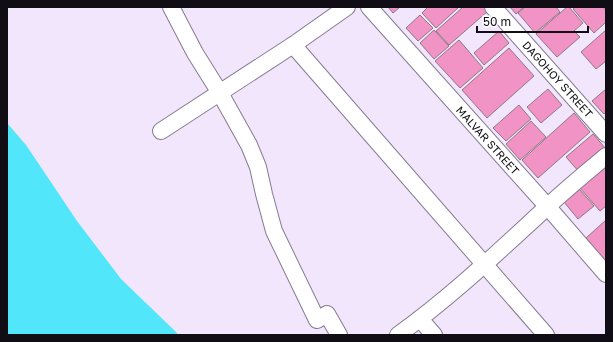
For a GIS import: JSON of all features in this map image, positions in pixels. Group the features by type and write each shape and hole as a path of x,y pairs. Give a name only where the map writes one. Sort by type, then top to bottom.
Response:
{"street":[{"path":"171,7 195,53 250,145 258,167 274,231 317,320 327,314 339,335"},
{"path":"162,131 348,7"},
{"name":"MALVAR STREET","path":"369,7 606,274"},
{"name":"DAGOHOY STREET","path":"493,7 606,134"},
{"path":"293,45 546,335"},
{"path":"398,335 420,319 484,265 547,206 606,156"},
{"path":"420,319 434,335"}],"water":[{"path":"7,123 26,145 77,221 121,279 178,335 7,335"}],"building":[{"path":"388,7 400,7 393,13"},
{"path":"428,7 459,7 436,28 422,13"},
{"path":"463,7 484,7 488,11 449,45 436,31"},
{"path":"510,7 524,7 516,14"},
{"path":"525,7 556,7 560,12 535,33 518,13"},
{"path":"567,7 569,7 583,23 574,31 580,37 557,57 536,34"},
{"path":"575,7 603,7 606,11 606,22 594,33 573,9"},
{"path":"420,15 433,28 418,41 406,28"},
{"path":"434,30 449,46 434,59 420,43"},
{"path":"606,30 606,61 596,69 581,52"},
{"path":"499,31 509,43 484,65 474,53"},
{"path":"459,40 483,68 460,88 435,61"},
{"path":"509,48 534,76 487,118 462,90"},
{"path":"548,89 562,105 541,123 527,107"},
{"path":"606,89 606,112 604,114 592,101"},
{"path":"519,105 531,119 506,141 493,128"},
{"path":"574,113 590,132 538,178 522,160"},
{"path":"531,121 546,137 520,160 506,144"},
{"path":"593,134 606,149 580,173 566,157"},
{"path":"606,167 606,206 600,211 580,188"},
{"path":"579,189 594,206 578,219 564,202"},
{"path":"606,220 606,262 586,238"}]}
